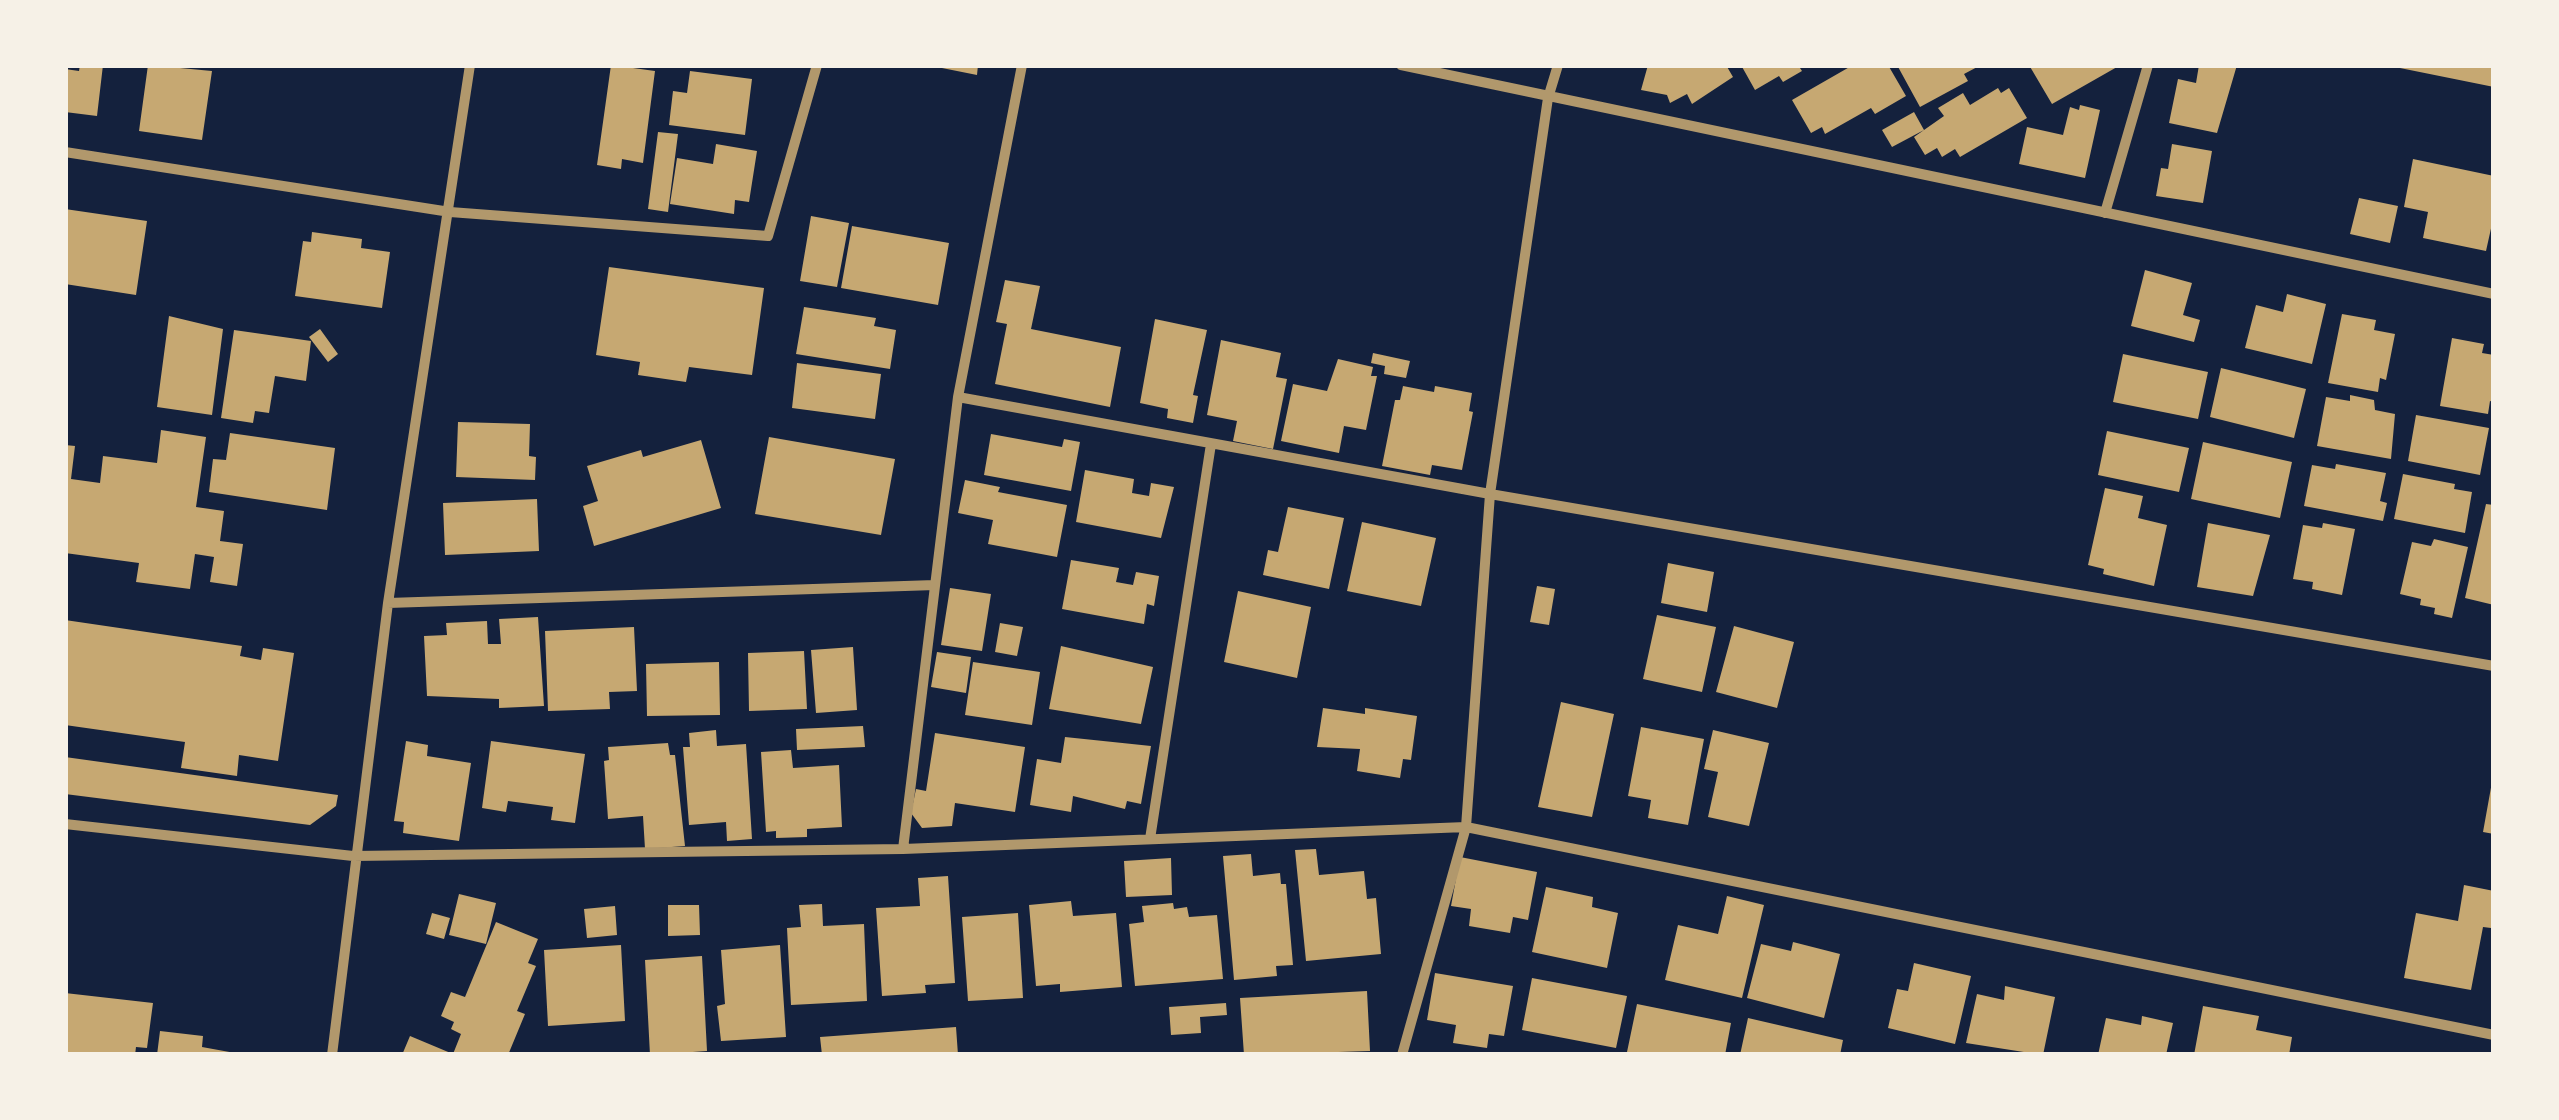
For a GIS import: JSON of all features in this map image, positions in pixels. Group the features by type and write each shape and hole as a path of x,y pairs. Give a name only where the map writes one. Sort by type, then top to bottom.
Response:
{"street":[{"path":"332,1055 388,603 470,65"},
{"path":"65,152 450,212 768,236 817,65"},
{"path":"903,849 958,397 1022,65"},
{"path":"1401,65 2494,294"},
{"path":"1402,1055 1466,828 1490,494 1548,98 1558,65"},
{"path":"2106,213 2148,65"},
{"path":"958,397 1490,494 2494,666"},
{"path":"1150,839 1211,444"},
{"path":"388,603 935,585"},
{"path":"65,824 354,856 903,849 1466,828 2494,1034"}],"building":[{"path":"80,65 103,65 97,116 65,112 65,69 79,71"},
{"path":"148,65 212,71 202,140 139,131"},
{"path":"611,65 655,71 643,163 622,159 621,169 597,165"},
{"path":"927,65 978,65 977,75"},
{"path":"1648,65 1726,65 1733,77 1692,104 1687,94 1670,103 1667,95 1641,90"},
{"path":"1741,65 1798,65 1802,71 1783,82 1779,76 1755,90"},
{"path":"1853,65 1888,65 1906,96 1875,114 1871,108 1825,134 1822,127 1811,133 1792,100"},
{"path":"1897,65 1981,65 1964,74 1968,81 1920,107"},
{"path":"2029,65 2115,65 2117,67 2052,104"},
{"path":"2199,65 2237,65 2217,133 2169,123 2178,79 2196,83"},
{"path":"2494,65 2494,87 2395,67"},
{"path":"690,71 752,79 745,135 669,125 673,91 687,93"},
{"path":"1998,88 2001,93 2009,88 2027,118 1960,157 1955,149 1942,157 1937,148 1925,155 1914,137 1944,116 1938,108 1963,93 1970,105"},
{"path":"2080,105 2100,110 2085,178 2019,164 2027,127 2063,135 2070,107 2079,110"},
{"path":"1914,112 1924,130 1892,147 1882,130"},
{"path":"658,132 678,134 668,212 648,209"},
{"path":"716,144 757,151 749,202 735,200 734,214 670,204 677,158 713,164"},
{"path":"2172,144 2212,151 2203,203 2156,196 2161,168 2168,169"},
{"path":"2413,159 2494,176 2494,215 2486,251 2423,238 2428,212 2404,207"},
{"path":"2359,198 2398,206 2390,243 2350,234"},
{"path":"65,209 147,221 136,295 65,284"},
{"path":"811,216 849,223 837,287 800,281"},
{"path":"852,226 949,243 938,305 841,288"},
{"path":"312,232 362,239 361,248 390,252 382,308 295,296 303,241 311,242"},
{"path":"609,267 764,288 752,375 689,367 686,382 638,375 640,362 596,355"},
{"path":"2145,270 2192,283 2183,315 2200,320 2194,342 2131,326"},
{"path":"1005,280 1040,286 1031,329 1121,347 1110,407 995,384 1007,324 996,322"},
{"path":"2287,294 2326,304 2312,364 2245,348 2256,305 2283,312"},
{"path":"804,307 876,318 874,326 896,330 890,369 796,354"},
{"path":"2342,314 2376,320 2374,330 2395,334 2386,380 2380,378 2378,392 2328,383"},
{"path":"169,316 223,329 212,415 157,407"},
{"path":"1155,319 1207,330 1193,395 1198,396 1193,423 1167,418 1168,409 1140,403"},
{"path":"320,329 338,354 328,362 309,337"},
{"path":"234,330 311,341 306,381 275,376 269,413 255,411 253,423 221,418"},
{"path":"2452,338 2484,344 2482,353 2494,355 2494,402 2490,401 2488,414 2440,406"},
{"path":"1221,340 1281,353 1276,377 1287,379 1273,449 1233,441 1237,421 1207,415"},
{"path":"1373,353 1410,361 1406,378 1384,374 1385,366 1371,363"},
{"path":"2123,354 2208,372 2198,419 2113,402"},
{"path":"1338,359 1373,367 1371,376 1377,376 1366,430 1344,426 1339,453 1281,441 1293,384 1327,391"},
{"path":"797,363 881,374 875,419 792,408"},
{"path":"2221,368 2306,389 2294,438 2210,417"},
{"path":"1403,386 1434,392 1435,386 1472,393 1469,411 1473,412 1462,470 1432,465 1430,475 1382,466 1395,400 1400,400"},
{"path":"2350,395 2374,400 2375,410 2395,414 2391,459 2317,446 2326,397 2350,401"},
{"path":"2416,415 2489,428 2480,475 2408,461"},
{"path":"458,422 530,424 529,456 536,457 535,480 456,477"},
{"path":"161,430 206,437 196,507 224,511 220,541 243,544 237,586 210,582 214,557 195,554 190,589 136,582 139,563 65,553 65,445 75,446 71,479 100,483 103,456 157,463"},
{"path":"2107,431 2189,448 2179,492 2098,475"},
{"path":"230,433 335,448 327,510 209,492 213,459 226,460"},
{"path":"991,434 1062,447 1064,439 1080,442 1071,491 984,475"},
{"path":"769,437 895,459 881,535 755,514"},
{"path":"701,440 721,508 594,546 583,506 598,501 587,466 641,450 643,457"},
{"path":"2203,442 2292,462 2280,518 2191,499"},
{"path":"2336,464 2386,473 2380,501 2387,503 2383,521 2304,506 2312,465 2335,469"},
{"path":"1085,470 1134,479 1132,493 1149,496 1151,483 1174,487 1161,538 1076,522"},
{"path":"2403,474 2455,484 2454,489 2472,492 2465,533 2394,519"},
{"path":"965,480 1000,487 998,492 1067,505 1057,557 988,544 993,520 958,513"},
{"path":"2105,488 2143,496 2138,518 2167,525 2154,586 2103,574 2104,569 2088,565"},
{"path":"537,499 539,551 445,555 443,503"},
{"path":"2486,504 2494,505 2494,605 2465,598"},
{"path":"1288,507 1344,518 1329,589 1263,575 1268,550 1278,552"},
{"path":"1362,522 1436,538 1421,606 1347,591"},
{"path":"2208,523 2270,535 2253,596 2197,587"},
{"path":"2323,523 2355,529 2342,595 2312,589 2313,582 2293,579 2303,525 2322,528"},
{"path":"2434,539 2468,547 2452,618 2434,614 2435,608 2420,605 2421,599 2400,594 2412,542 2431,546"},
{"path":"1071,560 1119,568 1116,582 1133,585 1136,572 1159,576 1154,606 1147,604 1144,624 1062,609"},
{"path":"1668,563 1714,572 1707,612 1661,603"},
{"path":"1537,586 1555,589 1549,625 1530,622"},
{"path":"950,588 991,594 982,651 941,645"},
{"path":"1238,591 1311,607 1297,678 1224,662"},
{"path":"1657,615 1716,627 1702,692 1643,679"},
{"path":"538,617 544,706 499,708 499,699 427,696 424,636 447,635 446,623 487,621 488,644 501,644 499,619"},
{"path":"65,620 242,646 240,656 261,660 263,648 294,653 278,761 239,755 237,776 181,768 185,742 65,725"},
{"path":"1000,623 1023,627 1017,656 995,652"},
{"path":"1734,626 1794,642 1777,708 1716,692"},
{"path":"634,627 637,691 609,692 610,709 548,711 545,631"},
{"path":"1061,646 1153,667 1141,724 1049,709"},
{"path":"853,647 857,710 816,713 811,650"},
{"path":"804,651 807,709 749,711 748,653"},
{"path":"937,652 971,657 966,693 931,687"},
{"path":"719,662 720,715 647,716 646,664"},
{"path":"973,662 1040,672 1032,725 965,715"},
{"path":"1561,702 1614,714 1592,817 1538,807"},
{"path":"1323,708 1365,714 1365,708 1417,716 1411,760 1403,759 1400,778 1357,771 1360,749 1317,747"},
{"path":"863,726 865,747 797,750 796,729"},
{"path":"1641,727 1704,739 1688,825 1648,818 1651,800 1628,796"},
{"path":"716,730 717,746 746,744 752,839 727,841 726,822 689,825 683,747 690,747 689,733"},
{"path":"1713,730 1769,743 1749,826 1708,817 1718,772 1704,769"},
{"path":"935,733 1025,747 1015,812 955,803 952,826 922,828 911,813 916,789 926,791"},
{"path":"1065,737 1151,746 1141,804 1127,801 1125,809 1073,796 1071,812 1030,805 1037,759 1061,763"},
{"path":"406,741 428,745 427,756 471,763 459,841 403,833 404,822 394,821"},
{"path":"491,741 585,754 575,823 551,820 553,807 508,801 506,812 482,808"},
{"path":"668,743 670,755 675,755 685,846 645,849 643,816 608,819 604,761 609,760 608,747"},
{"path":"791,750 793,768 839,765 842,827 807,829 807,837 776,838 776,831 766,832 761,752"},
{"path":"65,757 338,795 336,806 310,825 65,794"},
{"path":"2494,783 2494,834 2483,832"},
{"path":"1316,849 1319,875 1364,871 1367,899 1376,898 1381,954 1306,961 1295,850"},
{"path":"1251,854 1253,876 1280,873 1281,884 1286,884 1293,965 1276,966 1277,976 1234,980 1223,856"},
{"path":"1460,857 1537,872 1528,920 1513,917 1510,933 1469,926 1471,909 1451,906"},
{"path":"1171,858 1172,895 1126,897 1124,861"},
{"path":"948,876 955,983 925,985 926,993 882,996 876,908 920,906 918,878"},
{"path":"2464,885 2494,891 2491,928 2483,927 2471,990 2404,978 2416,913 2458,921"},
{"path":"1546,887 1593,897 1592,907 1618,913 1607,968 1532,952"},
{"path":"459,894 496,903 486,944 449,935"},
{"path":"1727,896 1764,905 1742,998 1665,980 1678,925 1718,934"},
{"path":"1071,901 1073,916 1116,913 1122,987 1060,992 1060,984 1036,986 1029,905"},
{"path":"1173,903 1174,909 1187,907 1189,917 1217,915 1223,979 1135,986 1129,924 1144,922 1142,906"},
{"path":"822,904 823,926 864,924 867,1001 791,1005 787,928 801,927 799,905"},
{"path":"668,905 699,905 700,935 668,936"},
{"path":"615,906 617,935 587,938 584,909"},
{"path":"432,913 450,918 444,939 426,934"},
{"path":"1018,913 1023,998 968,1001 962,917"},
{"path":"496,922 538,939 528,963 536,966 517,1011 525,1014 508,1055 402,1055 410,1036 453,1054 461,1034 451,1029 454,1022 441,1016 451,992 465,997"},
{"path":"1793,942 1840,954 1824,1018 1747,998 1761,944 1791,951"},
{"path":"621,945 625,1021 548,1026 544,950"},
{"path":"780,945 786,1037 721,1041 717,1006 725,1004 721,950"},
{"path":"702,956 707,1051 650,1055 645,960"},
{"path":"1914,963 1971,976 1955,1044 1888,1028 1897,989 1908,991"},
{"path":"1435,973 1513,986 1504,1036 1489,1034 1487,1048 1453,1043 1456,1025 1427,1020"},
{"path":"1532,978 1627,996 1616,1048 1522,1030"},
{"path":"2005,986 2055,997 2043,1055 1966,1043 1977,994 2004,1000"},
{"path":"1367,991 1370,1051 1244,1055 1240,998"},
{"path":"65,993 153,1003 147,1048 136,1047 135,1055 65,1055"},
{"path":"1226,1003 1227,1015 1200,1017 1201,1033 1171,1035 1169,1007"},
{"path":"1637,1004 1731,1023 1725,1055 1627,1052"},
{"path":"2203,1006 2259,1016 2256,1030 2292,1037 2289,1055 2194,1055"},
{"path":"2142,1016 2173,1023 2166,1055 2098,1055 2106,1018 2141,1025"},
{"path":"1748,1018 1843,1040 1840,1055 1740,1055"},
{"path":"956,1027 958,1055 822,1055 820,1037"},
{"path":"160,1031 203,1036 202,1047 246,1055 157,1055"}]}
